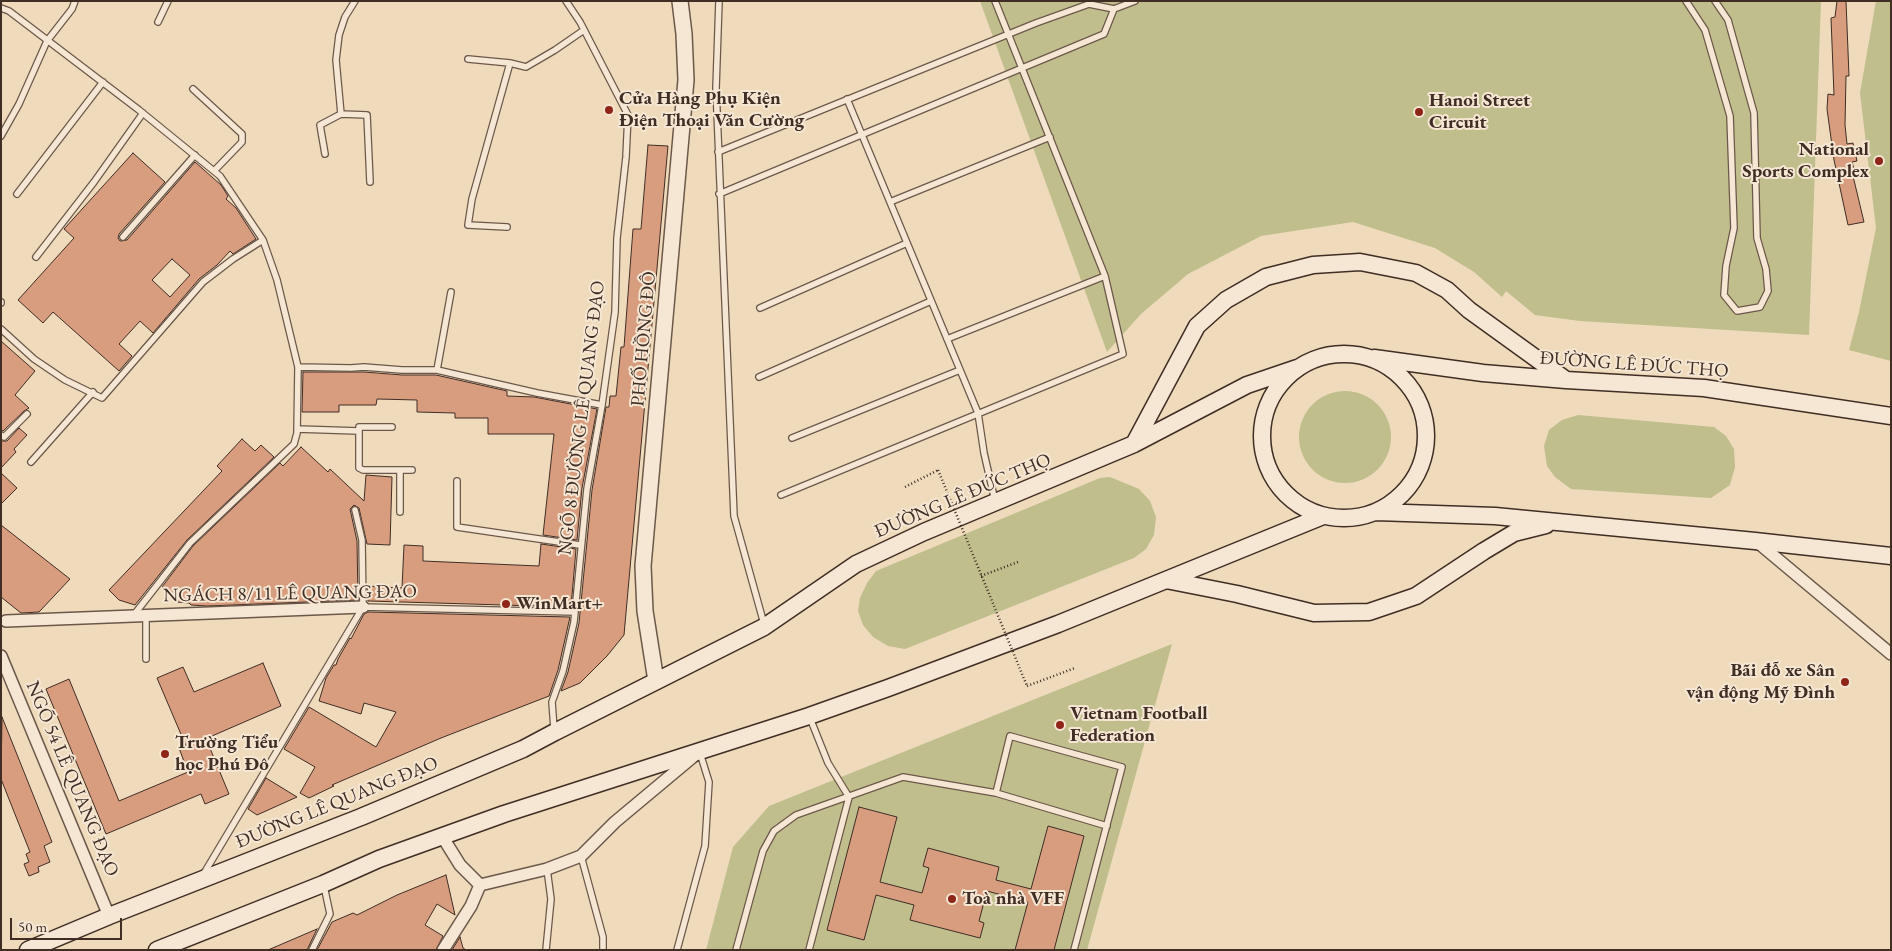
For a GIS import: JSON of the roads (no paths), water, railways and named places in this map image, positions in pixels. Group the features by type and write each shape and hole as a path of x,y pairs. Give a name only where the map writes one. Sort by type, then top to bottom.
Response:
{"main road":[{"path":"1134,444 1197,326 1226,300 1266,277 1313,265 1360,262 1416,273 1447,290 1469,310 1566,380"},
{"path":"1376,512 1400,497 1417,475 1426,448 1426,420 1416,394 1398,372 1374,358 1348,352 1321,356 1297,368 1278,386 1266,410 1262,437 1266,464 1279,487 1299,505 1323,516 1350,518 1376,512 1494,516 1891,556"},
{"name":"ĐƯỜNG LÊ ĐỨC THỌ","path":"1374,358 1484,373 1704,388 1891,416"},
{"name":"ĐƯỜNG LÊ ĐỨC THỌ","path":"656,680 764,626 856,564 924,532 1134,444 1247,385 1297,368"},
{"path":"157,950 323,884 379,859 442,836 543,800 809,716 1058,624 1323,516"},
{"path":"1166,580 1237,594 1314,613 1369,612 1416,596 1514,533 1557,522"},
{"name":"ĐƯỜNG LÊ QUANG ĐẠO","path":"28,950 523,749 656,680"}],"street":[{"name":"PHỐ HỒNG ĐÔ","path":"656,680 645,611 643,566 686,80 680,1"},
{"path":"1755,541 1891,654"},
{"name":"NGÁCH 8/11 LÊ QUANG ĐẠO","path":"3,624 146,615 363,607"},
{"name":"NGÕ 54 LÊ QUANG ĐẠO","path":"1,656 109,916"},
{"path":"480,885 547,869 581,856 615,822 700,751"},
{"path":"442,836 460,865 480,885"},
{"path":"444,950 471,906 480,885"}],"lane":[{"path":"1,136 19,104 48,41 72,9 74,1"},
{"path":"158,22 168,1"},
{"path":"341,114 336,60 339,35 345,17 355,1"},
{"name":"NGÕ 8 ĐƯỜNG LÊ QUANG ĐẠO","path":"555,732 552,702 563,671 575,612 580,545 587,489 602,405 615,312 617,238 626,157 628,115 584,30 566,1"},
{"path":"719,1 716,88 719,194 734,516 764,626"},
{"path":"782,494 1123,354 1105,276 995,1"},
{"path":"718,152 1008,34 1089,4 1114,9 1135,1"},
{"path":"1686,1 1705,30 1730,116 1734,228 1726,266 1724,296 1737,311 1760,307 1768,291 1766,269 1758,238 1754,113 1728,20 1715,1"},
{"path":"1,8 8,11 103,82 220,176 262,240 277,280 298,367 297,429 295,443 292,448 190,544 134,616"},
{"path":"719,194 1104,34 1114,9"},
{"path":"468,59 526,66 555,50 584,30"},
{"path":"508,227 468,226 472,199 510,63"},
{"path":"16,194 103,82"},
{"path":"193,89 242,134 242,142 214,171"},
{"path":"847,99 978,413 984,453 995,503"},
{"path":"36,258 143,114"},
{"path":"325,154 320,125 341,114 367,115 370,182"},
{"path":"890,202 1050,137"},
{"path":"123,237 195,155"},
{"path":"1,329 34,359 65,380 102,398 203,282 262,240"},
{"path":"760,308 907,243"},
{"path":"947,339 1105,276"},
{"path":"437,370 452,292"},
{"path":"759,378 931,301"},
{"path":"298,367 437,370 537,393 602,405"},
{"path":"792,438 960,370"},
{"path":"30,462 93,392"},
{"path":"1,435 4,436 27,414"},
{"path":"392,427 359,427 359,468 363,470 412,470"},
{"path":"297,429 359,431"},
{"path":"400,470 400,512"},
{"path":"457,481 457,527 580,545"},
{"path":"200,880 363,607 362,540 355,510"},
{"name":"NGÁCH 8/11 LÊ QUANG ĐẠO","path":"363,607 575,612"},
{"path":"146,615 146,659"},
{"path":"808,950 848,797 828,763 809,716"},
{"path":"996,793 1010,736 1122,767 1074,950"},
{"path":"677,950 705,846 709,782 700,751"},
{"path":"736,950 762,851 774,831 796,815 903,777 996,793 1107,826"},
{"path":"581,856 603,937 603,950"},
{"path":"546,950 550,899 547,869"},
{"path":"312,950 330,914 323,884"}],"place":[{"name":"Cửa Hàng Phụ Kiện Điện Thoại Văn Cường","path":"609,110"},
{"name":"Hanoi Street Circuit","path":"1419,112"},
{"name":"National Sports Complex","path":"1879,161"},
{"name":"WinMart+","path":"506,604"},
{"name":"Bãi đỗ xe Sân vận động Mỹ Đình","path":"1845,682"},
{"name":"Vietnam Football Federation","path":"1060,725"},
{"name":"Trường Tiểu học Phú Đô","path":"165,754"},
{"name":"Toà nhà VFF","path":"952,899"}]}
